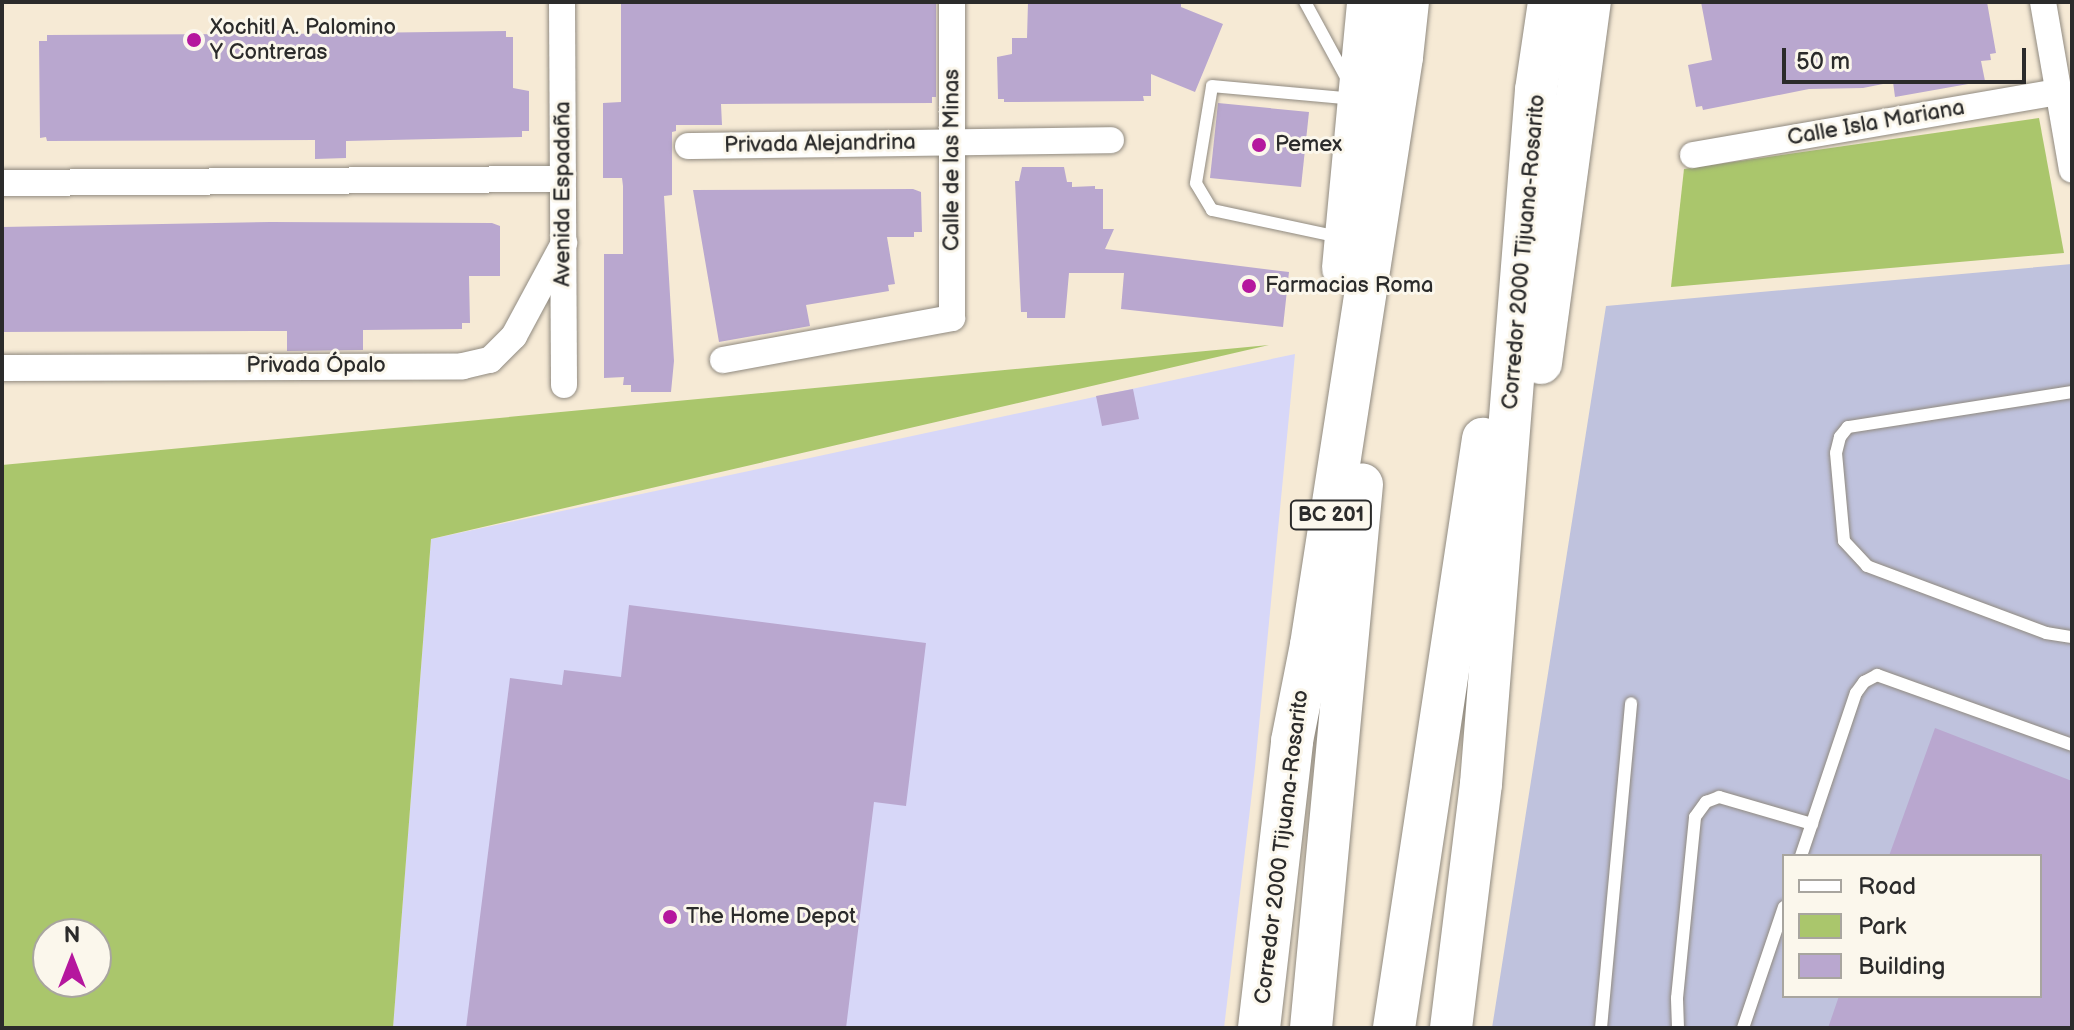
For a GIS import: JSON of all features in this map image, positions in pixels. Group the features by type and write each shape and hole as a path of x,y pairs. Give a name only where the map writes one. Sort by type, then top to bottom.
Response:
{"highway":[{"path":"1292,741 1368,2"},
{"name":"Corredor 2000 Tijuana-Rosarito","path":"1259,1028 1292,741 1311,645 1408,2"},
{"name":"Corredor 2000 Tijuana-Rosarito","path":"1451,1028 1481,784 1536,90 1549,2"},
{"path":"1481,784 1590,2"},
{"path":"1311,1028 1402,57"},
{"path":"1394,1028 1536,90"}],"street":[{"name":"Avenida Espadaña","path":"562,2 564,385"},
{"name":"Calle de las Minas","path":"723,360 952,318 952,2"},
{"path":"2043,2 2070,142 2072,170"},
{"name":"Calle Isla Mariana","path":"1693,155 2059,92"},
{"name":"Privada Alejandrina","path":"688,146 1111,140"},
{"path":"2,183 563,179"},
{"name":"Privada Ópalo","path":"2,368 463,366 490,360 514,336 564,243"}],"lane":[{"path":"1305,2 1358,99"},
{"path":"1346,238 1212,210 1196,183 1212,86 1358,99"},
{"path":"2072,392 1848,427 1840,437 1836,453 1844,541 1867,566 2046,633 2072,637"},
{"path":"1802,854 1856,693 1864,682 1877,675 2072,745"},
{"path":"1601,1028 1631,703"},
{"path":"1678,1028 1677,998 1695,817 1706,802 1719,797 1812,824"},
{"path":"1743,1028 1782,913"}],"shaded area":[{"path":"2072,264 2072,1028 1492,1028 1606,306"},
{"path":"1295,354 1255,767 1224,1028 393,1028 431,539"}],"green space":[{"path":"2039,118 2064,253 1671,287 1684,169"},
{"path":"1269,345 431,539 393,1028 2,1028 2,465"}],"building":[{"path":"621,2 936,2 936,97 932,97 932,103 721,104 722,125 676,125 676,131 672,132 672,195 664,196 674,361 671,392 631,392 631,385 623,385 624,377 604,378 604,254 623,254 623,186 622,178 603,178 603,103 621,102"},
{"path":"1028,2 1181,2 1181,7 1223,24 1195,92 1151,74 1151,96 1143,96 1144,101 1004,102 1004,99 998,99 997,57 1012,54 1012,38 1027,38"},
{"path":"1701,2 1987,2 1996,53 1990,54 1991,60 1981,61 1985,81 1895,97 1893,82 1863,88 1809,89 1703,110 1702,106 1696,107 1688,65 1712,60"},
{"path":"284,30 284,34 506,31 506,37 513,37 513,88 529,91 529,131 522,131 522,137 346,141 346,158 315,159 315,140 47,141 46,137 40,138 39,41 47,41 47,35 238,34"},
{"name":"Pemex","path":"1218,103 1309,112 1301,187 1210,178"},
{"path":"1022,167 1064,167 1067,182 1072,182 1072,187 1095,186 1095,189 1103,189 1103,229 1114,229 1105,249 1289,272 1283,327 1121,309 1124,273 1069,273 1065,318 1027,318 1027,312 1021,312 1015,181 1019,181"},
{"path":"913,189 921,192 922,232 914,232 914,237 887,237 895,284 888,285 889,291 806,305 810,326 719,342 693,190"},
{"path":"270,222 492,223 500,226 500,276 469,276 470,323 462,323 462,329 363,330 363,350 287,351 287,331 2,332 2,227"},
{"path":"1133,389 1139,419 1102,426 1096,396"},
{"name":"The Home Depot","path":"629,605 926,643 906,806 874,802 846,1028 466,1028 510,678 562,685 564,670 621,677"},
{"path":"1935,728 2072,781 2072,1028 1828,1028 1838,998 2042,998 2042,854 1890,854"}],"place":[{"name":"Xochitl A. Palomino Y Contreras","path":"194,40"},
{"name":"Pemex","path":"1259,145"},
{"name":"Farmacias Roma","path":"1249,286"},
{"name":"The Home Depot","path":"670,917"}]}
